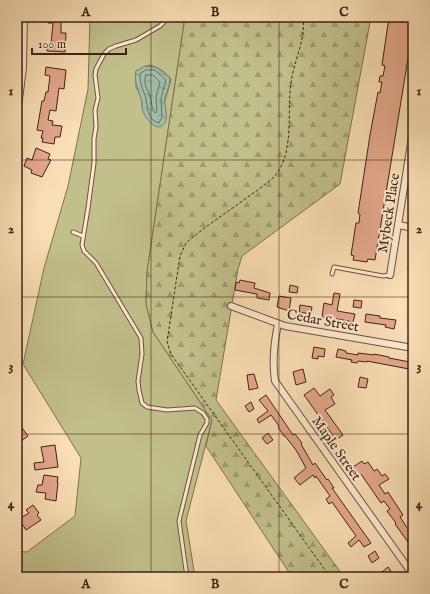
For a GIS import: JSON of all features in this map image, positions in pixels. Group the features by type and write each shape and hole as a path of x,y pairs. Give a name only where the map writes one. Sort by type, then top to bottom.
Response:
{"street":[{"path":"17,115 23,68 24,17"},
{"name":"Mybeck Place","path":"390,274 399,226 413,132"},
{"path":"399,226 413,228"},
{"name":"Cedar Street","path":"231,306 278,324 413,348"},
{"name":"Maple Street","path":"278,324 273,353 275,381 413,575"}],"lane":[{"path":"169,17 160,26 136,40 109,49 104,54 96,69 95,78 98,94 95,110 96,127 94,139 94,163 82,248 96,263 115,297 141,338 142,354 138,381 142,403 147,407 167,410 195,408 203,413 207,419 207,423 200,435 179,521 187,577"},
{"path":"73,232 83,236"},
{"path":"332,274 334,267 383,276 390,274"}],"path":[{"path":"303,17 304,29 292,72 287,147 284,160 277,172 268,182 186,243 180,256 167,342 171,354 330,577"}],"green space":[{"path":"90,17 185,17 147,272 146,304 153,332 212,420 186,521 195,577 17,577 17,551 27,552 75,516 81,458 23,364 44,268 68,186 88,89","holes":["149,65 165,72 171,80 165,101 145,115 142,107 142,99 136,87 136,71"]},
{"path":"185,17 371,17 340,184 242,256 238,269 216,400 344,577 292,577 206,446 212,420 153,332 146,304 147,272"}],"water":[{"path":"145,66 156,67 170,78 165,97 166,121 160,127 157,127 148,120 142,108 142,101 136,79 136,71"}],"building":[{"path":"48,17 65,17 65,22 61,22 61,33 66,33 65,52 47,51 47,44 51,44 53,23 48,23"},
{"path":"389,17 413,17 413,28 375,260 368,259 367,262 353,260 354,256 351,255 356,223 359,223 360,214 358,213 370,135 378,92 380,93 382,82 379,82 380,76 383,76 385,66 382,65"},
{"path":"46,67 66,70 64,89 59,88 56,111 50,110 48,120 53,121 52,125 62,126 60,137 55,137 54,144 42,142 43,138 41,138 43,131 37,130 42,101 44,101 46,92 48,92 50,76 45,75"},
{"path":"36,148 50,154 48,159 51,160 42,177 31,173 32,170 24,166 27,158 32,160"},
{"path":"410,254 413,254 413,269 408,268"},
{"path":"240,280 255,283 254,288 270,293 269,300 257,298 257,294 235,290 236,282 239,283"},
{"path":"290,285 298,287 297,293 289,292"},
{"path":"334,293 340,294 337,311 355,314 353,322 332,318 331,321 325,320 326,318 322,317 324,303 332,305"},
{"path":"279,296 291,298 289,311 277,307"},
{"path":"354,300 362,301 361,308 353,307"},
{"path":"300,305 312,307 311,314 299,312"},
{"path":"366,314 396,320 394,329 385,327 386,325 365,322"},
{"path":"314,347 325,349 324,357 318,356 318,359 312,358"},
{"path":"338,349 346,351 346,353 358,355 358,353 374,354 410,362 409,369 367,361 358,361 357,363 351,362 352,360 336,357"},
{"path":"303,369 306,382 296,385 293,372"},
{"path":"254,374 258,388 249,390 247,375"},
{"path":"360,377 368,379 366,388 358,387"},
{"path":"314,388 320,396 330,389 334,395 331,397 335,404 325,410 343,435 336,440 304,395"},
{"path":"266,395 293,435 295,434 302,443 301,444 313,465 315,463 327,480 328,479 334,488 332,488 371,543 364,547 359,540 351,547 348,543 356,536 332,502 329,504 326,499 330,496 316,476 315,478 313,475 300,485 294,478 306,468 296,450 284,436 271,415 259,423 257,419 268,411 259,400"},
{"path":"251,402 254,409 249,412 245,406"},
{"path":"17,421 28,436 17,444"},
{"path":"268,433 273,440 267,444 262,438"},
{"path":"55,445 58,467 35,470 34,463 44,462 41,447"},
{"path":"362,461 364,464 368,462 374,471 377,469 382,476 385,474 389,479 379,485 385,494 388,492 403,515 400,517 408,529 413,525 413,549 387,511 390,509 384,501 381,503 361,474 358,475 353,467"},
{"path":"44,475 58,477 56,501 45,499 46,493 36,492 38,485 42,485"},
{"path":"33,505 39,513 37,515 41,520 26,530 19,519 29,513 26,510"},
{"path":"375,551 379,558 372,563 368,556"},
{"path":"388,567 395,577 386,577 382,572"}]}
